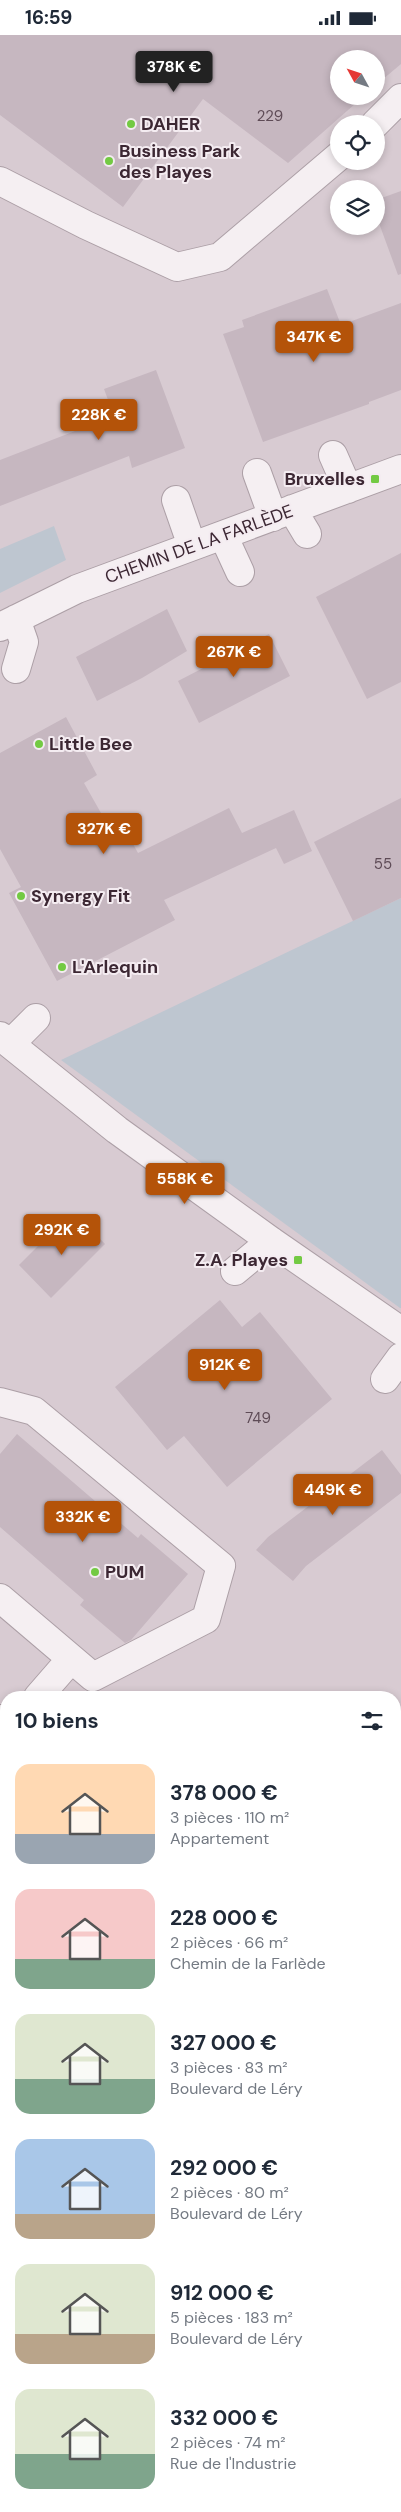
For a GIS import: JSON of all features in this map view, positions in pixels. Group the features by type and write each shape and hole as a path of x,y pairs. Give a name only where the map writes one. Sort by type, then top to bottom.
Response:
{"street":[{"path":"384,115 401,98"},
{"path":"0,181 86,225 177,267 220,257 330,164"},
{"path":"333,455 348,489"},
{"name":"CHEMIN DE LA FARLÈDE","path":"8,623 77,589 401,469"},
{"path":"257,473 282,513 307,534"},
{"path":"176,500 192,546"},
{"path":"223,535 240,572"},
{"path":"8,623 24,642 12,664"},
{"path":"36,1018 5,1040 117,1130 271,1241 401,1331"},
{"path":"235,1271 271,1241"},
{"path":"385,1379 401,1357"},
{"path":"0,1402 34,1411 221,1566 206,1619 93,1677 0,1598"},
{"path":"43,1691 71,1659"}],"shaded area":[{"path":"0,35 401,35 401,1691 0,1691"},
{"path":"54,526 66,560 0,593 0,549"},
{"path":"401,898 401,1308 400,1308 61,1060"}],"building":[{"name":"Business Park des Playes","path":"0,35 401,35 401,64 385,77 385,50 330,50 330,105 354,105 342,115 330,115 330,126 288,163 203,99 123,207 0,115"},
{"path":"401,191 401,274 398,275 383,235 385,235 385,197"},
{"path":"327,289 341,325 401,303 401,390 369,402 369,404 263,442 223,334 244,327 242,320"},
{"path":"156,370 185,448 132,468 129,456 0,506 0,460 114,416 104,389"},
{"path":"401,553 401,682 367,699 316,597"},
{"path":"167,609 187,651 142,678 97,701 76,657"},
{"path":"269,634 290,676 199,723 178,681"},
{"path":"66,717 97,775 84,783 114,836 125,829 138,853 229,808 242,833 294,810 312,851 284,864 276,848 164,900 175,920 57,981 9,893 21,887 0,849 0,753"},
{"path":"401,798 401,898 353,921 314,842"},
{"path":"78,1216 105,1244 51,1298 19,1265 59,1225 64,1230"},
{"path":"220,1300 242,1327 260,1312 332,1399 227,1487 184,1436 167,1450 115,1387"},
{"path":"17,1434 138,1538 141,1534 188,1574 131,1640 125,1643 80,1605 84,1600 0,1527 0,1454"},
{"path":"382,1450 401,1475 401,1493 306,1566 293,1581 256,1550 268,1537"}],"place":[{"name":"DAHER","path":"131,124"},
{"name":"Business Park des Playes","path":"109,161"},
{"name":"Bruxelles","path":"375,479"},
{"name":"Little Bee","path":"39,744"},
{"name":"Synergy Fit","path":"21,896"},
{"name":"L'Arlequin","path":"62,967"},
{"name":"Z.A. Playes","path":"298,1260"},
{"name":"PUM","path":"95,1572"}]}
